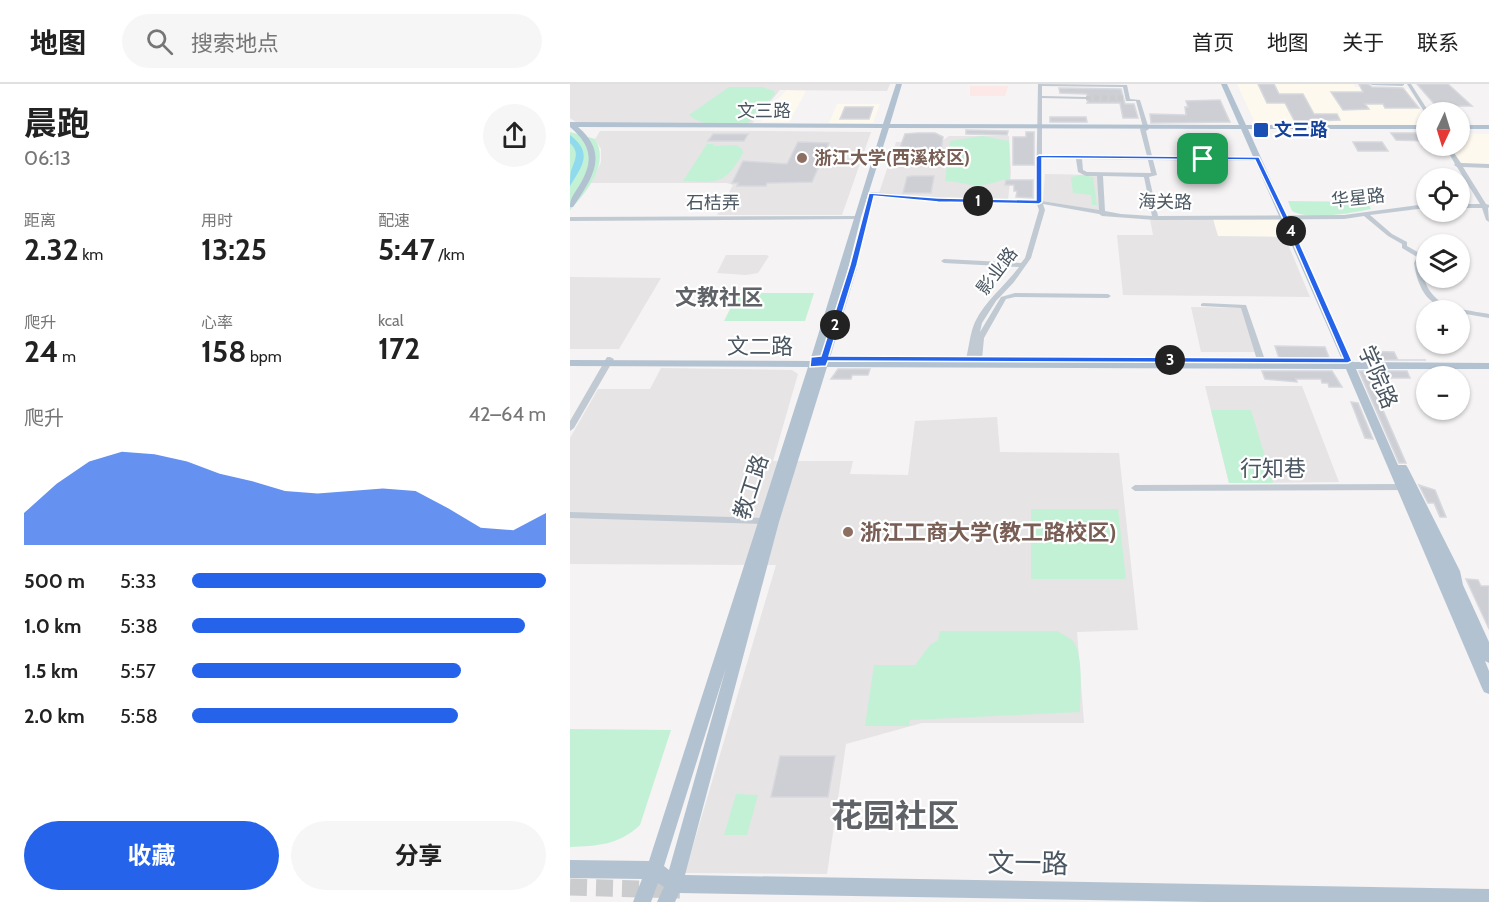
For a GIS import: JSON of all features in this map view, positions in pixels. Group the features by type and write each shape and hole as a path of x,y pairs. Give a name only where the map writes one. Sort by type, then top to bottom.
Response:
{"main road":[{"name":"教工路","path":"642,902 655,870 764,521 853,265 899,84"},
{"name":"教工路","path":"666,902 674,884 857,217 905,84"},
{"name":"学院路","path":"1224,84 1268,169 1407,487 1489,688"},
{"name":"学院路","path":"1230,84 1257,159 1289,217"},
{"name":"文三路","path":"571,126 1416,128"},
{"path":"570,205 592,168 594,158 589,142 571,126"},
{"path":"1470,128 1489,128"},
{"name":"文二路","path":"819,362 974,359 1261,360 1353,363"},
{"name":"文二路","path":"570,361 1489,364"},
{"name":"学院路","path":"1407,487 1453,572 1456,585 1489,657"},
{"path":"570,869 655,870 674,884"},
{"name":"文一路","path":"674,884 1489,898"}],"street":[{"path":"1040,84 1125,86 1126,98 1138,100 1154,175 1100,174 1080,171 1079,157"},
{"name":"影业路","path":"974,359 978,324 993,300 1012,282 1024,265 1042,210 1039,202 1040,84"},
{"path":"1372,84 1402,85"},
{"path":"1409,84 1421,102"},
{"path":"1040,98 1086,98"},
{"path":"1452,156 1486,206 1489,220"},
{"path":"1039,157 1257,159"},
{"path":"1457,165 1489,165"},
{"path":"1100,174 1102,214"},
{"path":"1146,175 1155,218"},
{"name":"海关路","path":"871,194 938,200 1039,202 1102,214 1155,218 1289,217"},
{"path":"1470,206 1486,206"},
{"name":"华星路","path":"1289,217 1365,214 1416,207"},
{"path":"1365,214 1390,235 1405,243 1404,247 1421,256 1417,263 1420,283 1424,292 1436,300"},
{"name":"石桔弄","path":"570,219 857,217"},
{"path":"944,261 1024,265"},
{"path":"974,359 980,338 1003,298 1015,295 1108,296"},
{"path":"1203,305 1244,306 1261,360"},
{"path":"1470,313 1489,316"},
{"path":"570,428 609,361"},
{"name":"行知巷","path":"1135,488 1407,487"},
{"path":"570,515 764,521"}],"shaded area":[{"name":"浙江大学(西溪校区)","path":"570,84 890,84 887,91 780,90 750,126 577,123 570,118"},
{"path":"1237,84 1354,84 1355,87 1408,89 1416,102 1416,125 1255,123"},
{"path":"970,86 1008,86 1005,96 970,96"},
{"path":"787,90 806,91 789,122 760,122 771,105"},
{"path":"837,104 880,104 873,123 829,123"},
{"path":"600,131 871,132 842,215 717,215 733,185 727,183 591,183 601,162 601,149 595,139"},
{"path":"1470,133 1489,134 1489,165 1460,163 1455,156 1470,156"},
{"path":"949,136 1009,136 1011,173 1008,200 913,197 879,193 896,142 939,143"},
{"path":"1045,174 1098,175 1101,211 1043,201"},
{"path":"1150,219 1213,219 1218,236 1285,237 1310,297 1123,295 1117,235 1153,235"},
{"path":"1213,219 1278,220 1285,237 1217,236"},
{"path":"726,255 769,256 758,273 746,275 717,273"},
{"path":"570,277 661,278 619,349 570,349"},
{"path":"1191,307 1242,308 1255,352 1201,352"},
{"path":"661,368 792,370 798,374 773,461 853,461 850,474 908,475 915,421 997,417 1000,452 1119,453 1138,630 1077,632 1084,723 922,723 846,744 827,874 685,873 776,565 570,564 570,438 598,389 650,389"},
{"path":"1205,386 1302,386 1339,482 1229,483"}],"green space":[{"path":"729,87 762,87 774,91 775,94 747,124 708,124 689,115"},
{"path":"570,132 595,139 600,158 595,177 570,210"},
{"path":"982,136 1009,141 1010,179 981,185 945,181 950,141"},
{"path":"707,144 736,145 742,149 743,153 725,177 719,180 683,181"},
{"path":"1082,175 1093,177 1097,205 1092,205 1091,195 1073,193 1071,177"},
{"path":"1288,201 1367,202 1371,209 1331,215 1309,215 1292,211"},
{"path":"738,293 814,293 805,321 724,321"},
{"path":"1211,410 1251,410 1273,483 1229,483"},
{"path":"1031,509 1118,509 1126,579 1031,579"},
{"path":"940,631 1057,631 1073,641 1079,655 1080,712 910,720 909,726 865,726 874,665 915,665 930,645 938,640"},
{"path":"570,729 671,730 640,825 624,837 598,845 570,847"},
{"path":"736,794 758,795 747,835 724,835"}],"water":[{"path":"570,135 582,148 584,159 570,186 576,153 570,143"}],"building":[{"path":"1258,84 1274,84 1279,94 1303,94 1314,114 1337,114 1340,120 1295,122 1285,103 1267,103"},
{"path":"1359,84 1368,84 1372,87 1403,88 1416,104 1416,108 1385,108 1383,104 1365,104 1369,109 1343,110 1331,92 1363,92"},
{"path":"1417,84 1448,84 1468,102 1433,102"},
{"path":"1059,88 1121,89 1125,104 1134,104 1138,118 1123,118 1120,103 1087,103 1090,97 1086,94 1060,93"},
{"path":"1220,100 1230,122 1151,123 1150,114 1186,115 1185,107 1188,107 1186,101"},
{"path":"845,107 873,107 869,119 840,119"},
{"path":"1050,117 1086,117 1087,122 1050,122"},
{"path":"966,130 1008,131 1007,135 966,134"},
{"path":"1026,132 1034,132 1034,165 1013,165 1013,137 1026,137"},
{"path":"935,133 943,137 941,150 899,150 905,134"},
{"path":"1391,133 1416,133 1416,141 1396,140"},
{"path":"713,134 748,134 744,141 708,141"},
{"path":"798,142 829,143 812,182 767,183 766,186 737,186 738,183 732,183 743,161 787,164"},
{"path":"1353,142 1382,142 1388,151 1358,151"},
{"path":"934,176 931,193 903,193 907,177"},
{"path":"1006,180 1033,180 1033,198 1016,197 1017,191 1014,191 1014,185 1005,185"},
{"path":"1275,346 1325,347 1330,360 1267,360 1267,358 1279,358"},
{"path":"1364,351 1394,352 1398,360 1368,360"},
{"path":"838,369 870,369 868,375 852,375 851,379 831,379"},
{"path":"1262,371 1332,371 1342,387 1329,387 1328,383 1322,383 1321,379 1296,379 1297,382 1265,379"},
{"path":"1359,371 1407,371 1410,378 1369,378 1406,463 1399,463"},
{"path":"1351,402 1358,403 1373,439 1365,438"},
{"path":"1419,485 1435,490 1446,517 1440,517 1434,503 1428,503"},
{"path":"1466,579 1478,580 1481,586 1489,586 1489,629"},
{"path":"780,756 835,756 828,797 771,797"}],"tunnel":[{"path":"1086,98 1124,98"},
{"path":"570,887 680,890"}],"place":[{"name":"文三路","path":"1261,130"},
{"name":"浙江大学(西溪校区)","path":"802,158"},
{"name":"浙江工商大学(教工路校区)","path":"848,532"}],"district":[{"name":"文教社区","path":"719,297"},
{"name":"花园社区","path":"895,815"}],"route":[{"path":"1203,159 1039,157 1039,202 938,200 871,194 853,265 824,359 824,364 813,365 814,358 824,359 1348,361 1257,159 1203,159"}]}
